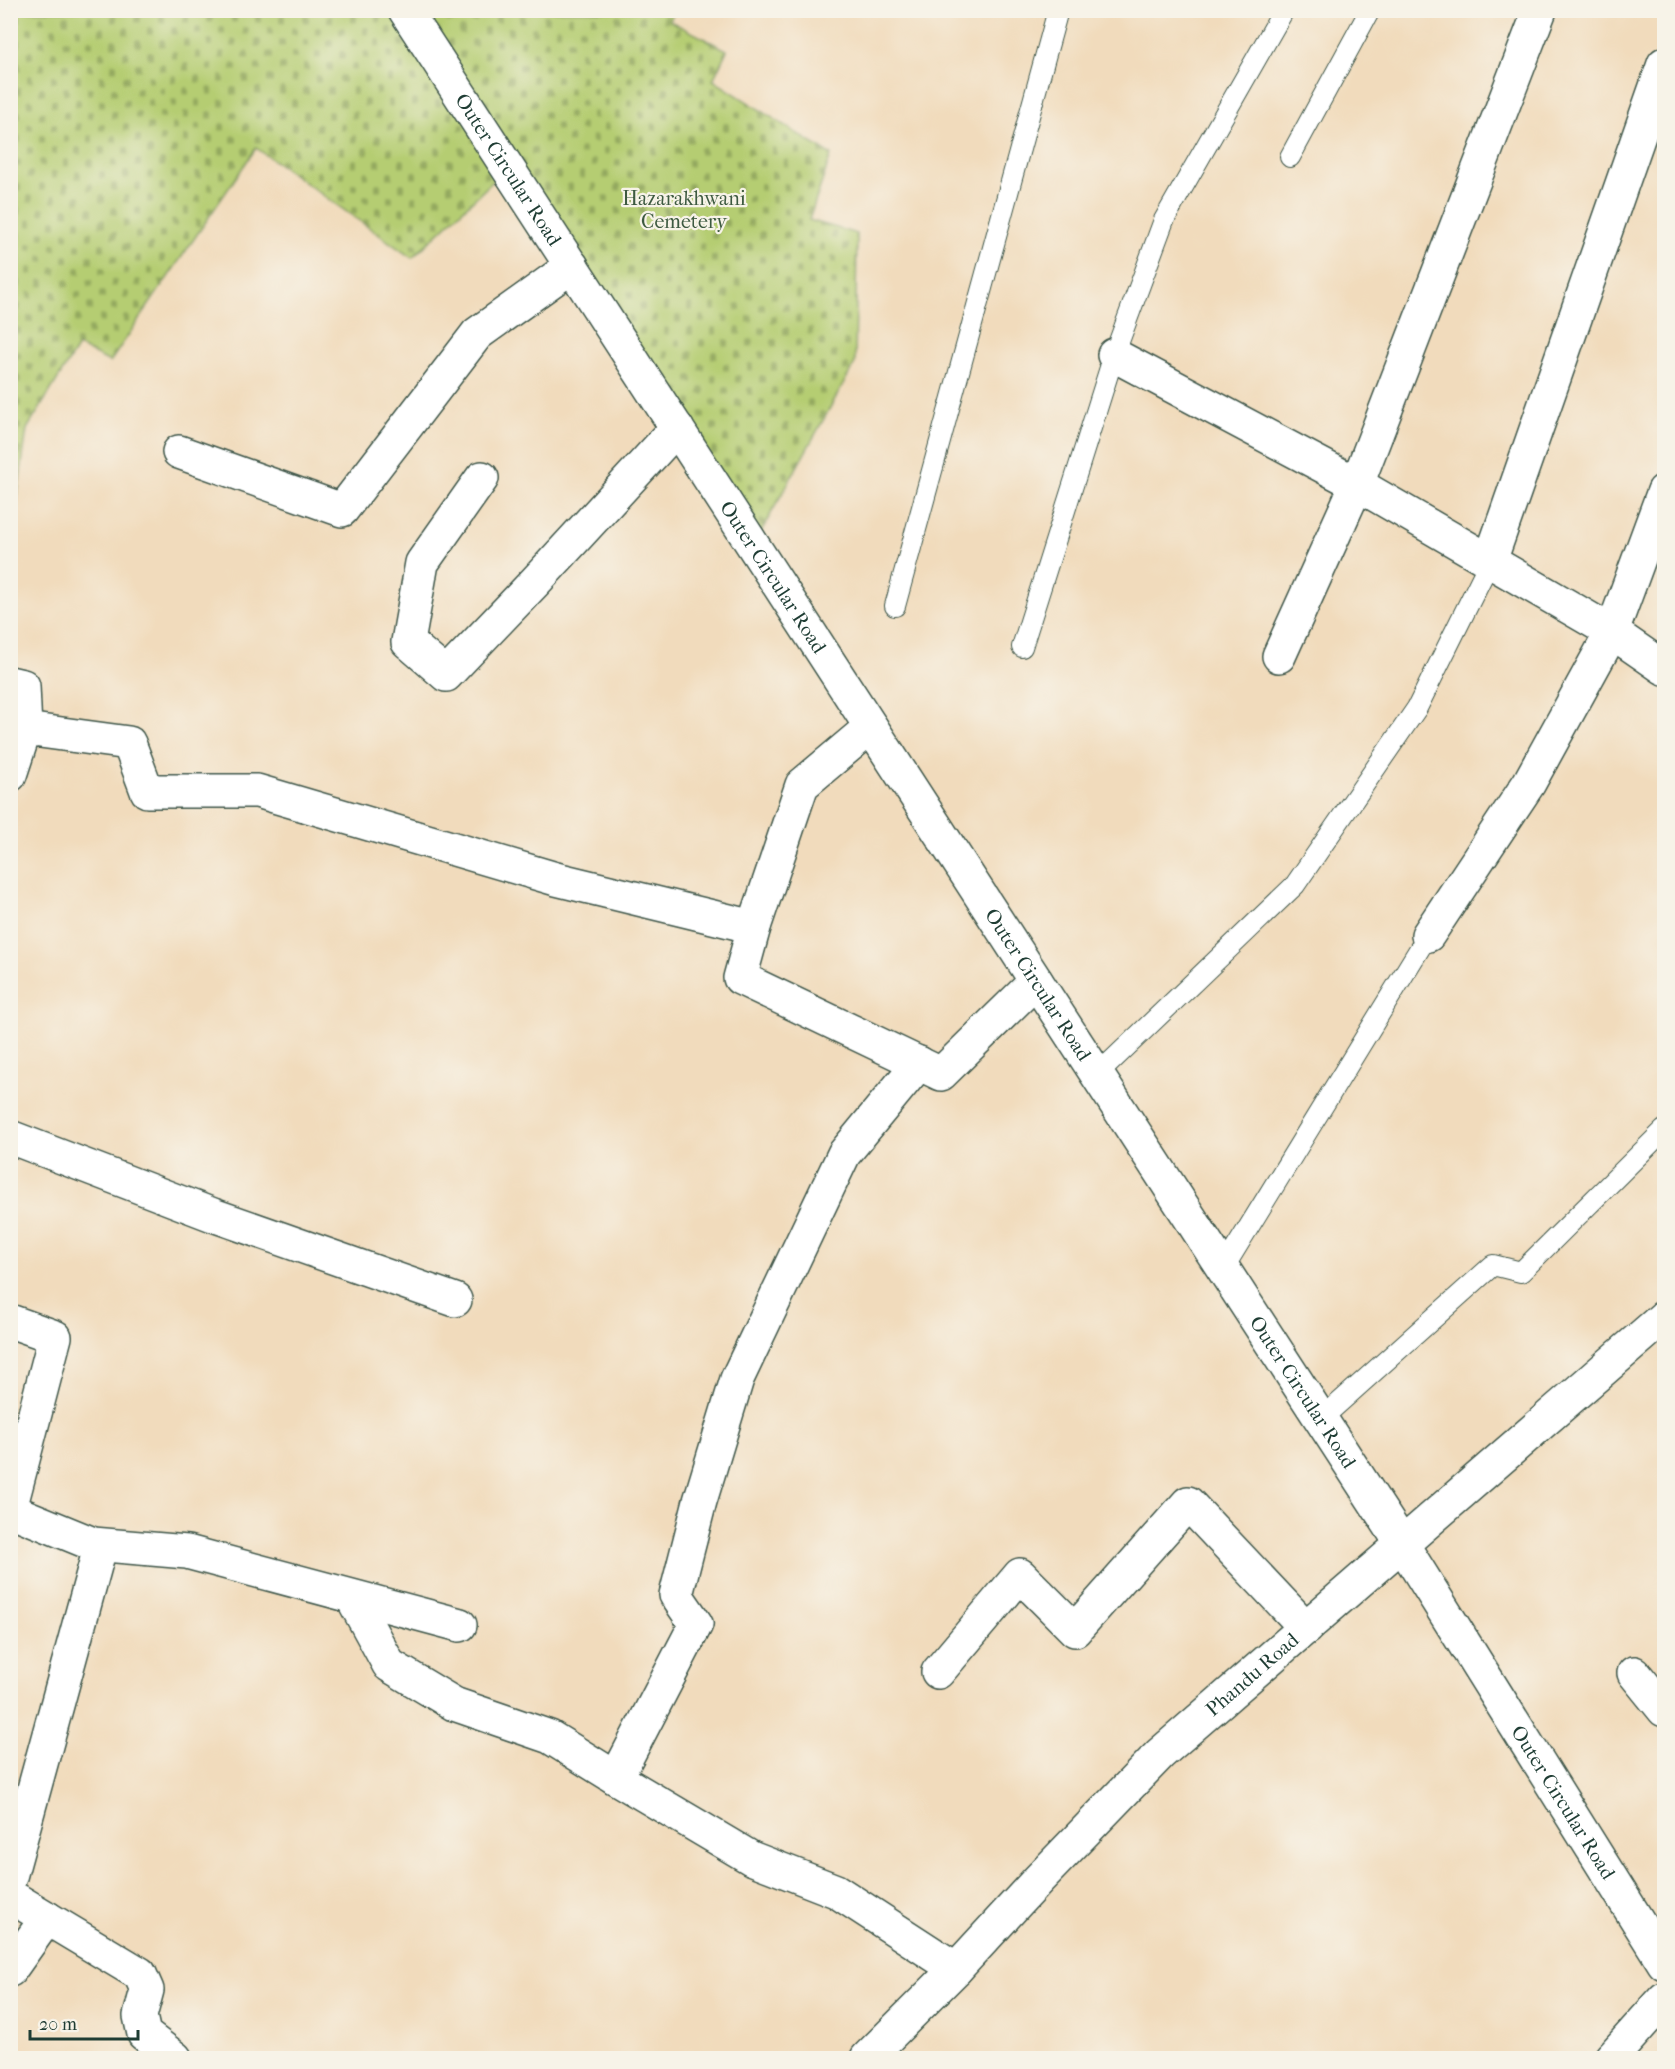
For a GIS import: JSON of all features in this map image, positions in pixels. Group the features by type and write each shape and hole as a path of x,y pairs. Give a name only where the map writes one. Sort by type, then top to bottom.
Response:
{"street":[{"name":"Outer Circular Road","path":"405,10 1402,1544 1665,1963"},
{"path":"1279,656 1357,484 1540,10"},
{"path":"1490,561 1665,64"},
{"path":"179,452 342,510 477,334 572,266"},
{"path":"1114,355 1357,484 1612,632 1665,668"},
{"path":"482,478 422,563 408,642 446,675 677,428"},
{"path":"1428,935 1529,783 1612,632 1665,491"},
{"path":"10,683 23,686 25,729 10,776"},
{"path":"871,727 802,785 754,927 740,978 941,1074 1036,981"},
{"path":"25,729 129,743 147,791 257,791 556,879 754,927"},
{"path":"616,1778 696,1624 676,1595 700,1501 737,1379 844,1154 919,1063"},
{"path":"10,1137 213,1215 455,1300"},
{"name":"Phandu Road","path":"867,2058 956,1969 1160,1754 1665,1317"},
{"path":"10,1321 55,1337 10,1509 93,1544 187,1552 460,1625"},
{"path":"938,1672 1020,1575 1076,1630 1188,1503 1306,1628"},
{"path":"10,1877 98,1555 93,1544"},
{"path":"352,1597 389,1665 454,1704 550,1737 751,1858 836,1891 956,1969"},
{"path":"1634,1673 1665,1710"},
{"path":"11,1895 140,1974 147,1990 140,2016 144,2034 175,2058"},
{"path":"10,1970 47,1918"},
{"path":"1611,2058 1665,1999"}],"lane":[{"path":"895,606 1058,10"},
{"path":"1022,647 1114,355 1164,220 1284,10"},
{"path":"1290,157 1370,10"},
{"path":"1097,1075 1295,885 1417,708 1490,561"},
{"path":"1223,1269 1428,935"},
{"path":"1321,1419 1493,1265 1521,1272 1665,1130"}],"green space":[{"name":"Hazarakhwani Cemetery","path":"11,11 674,11 670,21 727,50 713,80 831,155 809,220 857,234 855,363 753,546 507,168 412,258 256,148 110,362 78,346 27,429 11,541"}]}
